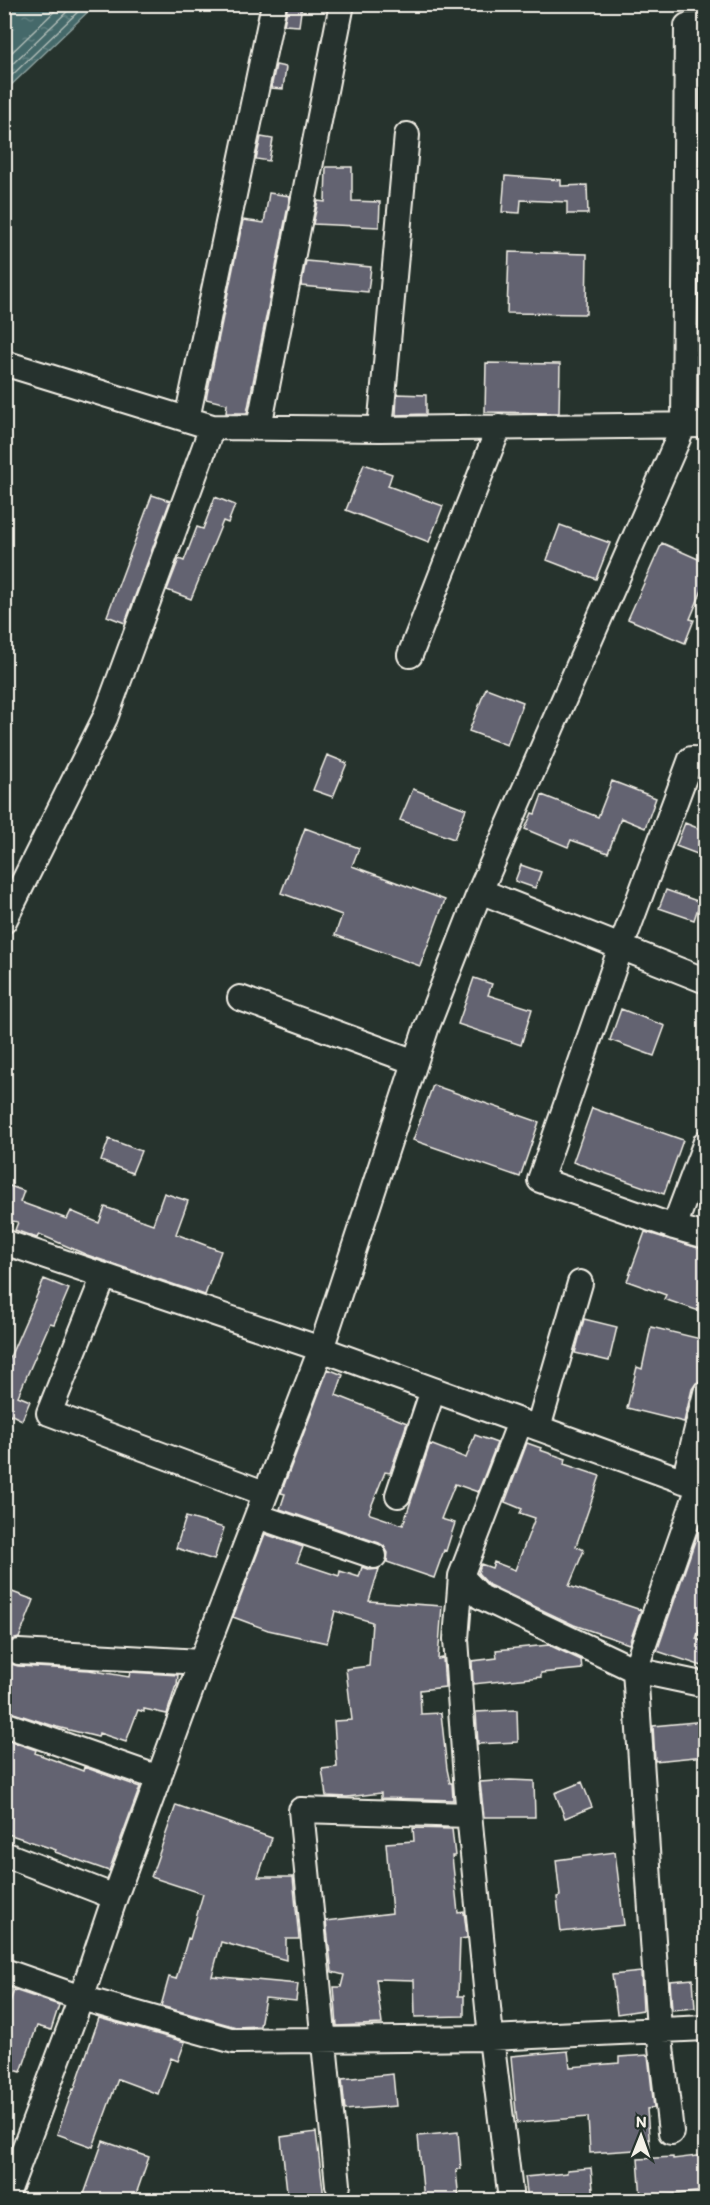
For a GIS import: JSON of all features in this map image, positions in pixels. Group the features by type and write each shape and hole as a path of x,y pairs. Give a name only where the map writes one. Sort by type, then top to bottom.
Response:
{"street":[{"path":"187,419 274,4"},
{"path":"259,427 342,4"},
{"path":"5,2200 81,1998 115,1897 201,1662 321,1349 415,1062 480,891 695,425 687,26 705,25"},
{"path":"380,429 407,135"},
{"path":"4,363 212,427 380,429 695,425"},
{"path":"4,921 105,718 212,427"},
{"path":"410,655 499,427"},
{"path":"705,760 691,759 621,947 540,1180 705,1236"},
{"path":"480,891 705,981"},
{"path":"240,998 415,1062"},
{"path":"674,1227 705,1142"},
{"path":"4,1242 321,1349 696,1486"},
{"path":"104,1276 49,1413 264,1493"},
{"path":"511,2200 491,2038 469,1815 456,1640 461,1576 529,1425 580,1283"},
{"path":"398,1495 433,1390"},
{"path":"671,2132 659,2030 635,1670 696,1486 705,1393"},
{"path":"257,1516 374,1556"},
{"path":"461,1576 481,1597 635,1670 705,1685"},
{"path":"19,1652 201,1662"},
{"path":"4,1724 159,1778"},
{"path":"338,2185 301,1810 469,1815"},
{"path":"4,1854 115,1897"},
{"path":"4,1971 81,1998 234,2041 491,2038 705,2028"}],"water":[{"path":"5,4 95,4 95,5 5,91"}],"building":[{"path":"288,4 302,4 299,26 284,25"},
{"path":"276,65 286,67 283,89 271,88"},
{"path":"261,137 273,139 269,161 256,159"},
{"path":"326,167 352,167 352,201 380,202 379,227 313,224 318,201 325,202"},
{"path":"505,176 561,180 561,186 587,185 588,214 567,214 567,202 521,200 520,213 502,212"},
{"path":"269,193 290,196 247,413 226,413 227,404 206,399 243,220 264,223"},
{"path":"509,252 587,254 586,314 507,313"},
{"path":"306,261 371,267 368,292 301,286"},
{"path":"486,363 560,364 559,413 485,412"},
{"path":"397,394 426,395 426,414 396,415"},
{"path":"364,464 392,474 388,486 443,506 429,542 346,510"},
{"path":"152,495 170,501 125,623 107,616"},
{"path":"215,497 235,505 228,523 223,521 191,599 167,590 179,559 184,561 197,527 203,529"},
{"path":"560,525 610,543 596,579 547,560"},
{"path":"662,543 705,562 705,583 690,619 694,620 685,643 628,619"},
{"path":"486,688 523,702 507,745 469,731"},
{"path":"327,755 347,763 333,797 313,790"},
{"path":"612,781 656,798 645,828 621,818 608,853 571,840 568,847 525,829 532,813 535,814 542,795 598,817"},
{"path":"413,789 466,809 454,839 400,820"},
{"path":"685,823 705,831 705,857 676,846"},
{"path":"305,828 359,848 352,866 445,900 420,966 335,935 342,915 281,893"},
{"path":"521,865 541,872 535,888 515,881"},
{"path":"666,890 700,902 694,920 659,908"},
{"path":"474,978 492,984 488,995 532,1009 521,1045 458,1024"},
{"path":"621,1009 665,1026 654,1056 610,1040"},
{"path":"433,1085 539,1122 520,1177 413,1140"},
{"path":"592,1108 683,1140 664,1194 573,1162"},
{"path":"109,1139 141,1151 132,1173 101,1161"},
{"path":"4,1184 24,1191 20,1202 67,1219 71,1211 99,1223 105,1207 153,1224 164,1193 188,1201 176,1234 221,1251 205,1295 87,1255 39,1234 37,1238 15,1230 18,1222 13,1221 10,1229 4,1228"},
{"path":"645,1232 705,1250 705,1313 664,1299 666,1295 627,1281"},
{"path":"44,1279 69,1289 54,1324 50,1323 18,1396 30,1401 22,1420 10,1414 4,1426 4,1371"},
{"path":"584,1319 617,1327 609,1361 575,1353"},
{"path":"651,1327 705,1340 705,1379 696,1383 692,1389 684,1422 627,1408 637,1367 642,1369"},
{"path":"328,1369 343,1375 336,1395 407,1423 390,1473 385,1472 370,1514 403,1525 430,1444 466,1458 475,1435 497,1443 478,1492 455,1484 441,1519 455,1523 434,1578 387,1562 388,1553 379,1543 280,1509 285,1494 281,1493"},
{"path":"527,1443 566,1459 564,1464 600,1476 576,1546 584,1550 569,1586 641,1610 629,1644 574,1625 489,1585 478,1573 481,1564 492,1568 494,1562 515,1570 535,1518 520,1513 522,1509 505,1502"},
{"path":"705,1512 705,1613 696,1639 705,1642 705,1667 657,1651"},
{"path":"186,1517 224,1528 214,1560 176,1548"},
{"path":"265,1534 303,1547 297,1562 339,1576 340,1571 359,1577 362,1567 370,1570 379,1569 369,1601 442,1606 438,1659 443,1658 445,1687 420,1690 421,1714 441,1713 453,1800 381,1798 381,1793 347,1797 326,1796 322,1769 337,1767 334,1721 352,1720 346,1669 369,1666 372,1622 335,1611 327,1643 268,1630 233,1617"},
{"path":"4,1589 34,1600 19,1638 7,1645 6,1658 11,1664 89,1670 129,1677 130,1672 178,1675 167,1714 144,1709 144,1712 138,1710 126,1742 99,1733 98,1737 57,1727 4,1710"},
{"path":"549,1645 581,1660 582,1669 541,1673 541,1677 473,1684 472,1661 497,1658 496,1650"},
{"path":"517,1710 518,1742 478,1744 476,1712"},
{"path":"705,1721 705,1756 655,1761 653,1726"},
{"path":"4,1739 36,1750 35,1753 83,1771 84,1767 140,1787 109,1871 8,1834 9,1830 4,1828"},
{"path":"534,1781 535,1817 484,1817 480,1782"},
{"path":"582,1782 592,1807 565,1818 555,1793"},
{"path":"176,1805 272,1838 258,1877 293,1877 299,1939 286,1939 286,1960 221,1942 212,1976 298,1984 296,2001 265,1998 260,2026 236,2027 161,2006 169,1977 176,1979 203,1894 151,1877"},
{"path":"413,1828 452,1829 455,1856 452,1856 458,1913 464,1912 467,1936 467,1938 460,1939 458,1996 464,1996 464,2016 415,2017 414,1980 376,1979 382,2024 337,2026 334,1987 341,1987 344,1975 332,1972 326,1921 392,1913 386,1843 414,1841"},
{"path":"615,1852 624,1925 561,1932 556,1860"},
{"path":"641,1972 643,2010 617,2014 612,1975"},
{"path":"693,1979 695,2008 672,2010 670,1981"},
{"path":"14,1990 59,2005 51,2030 37,2026 21,2072 4,2067 4,2020"},
{"path":"99,2018 185,2042 178,2061 171,2058 158,2094 118,2079 93,2147 57,2134"},
{"path":"568,2051 570,2067 619,2063 619,2057 648,2055 654,2108 647,2109 650,2149 590,2153 588,2117 517,2123 511,2056"},
{"path":"393,2074 396,2106 345,2110 342,2079"},
{"path":"316,2132 324,2198 288,2200 281,2137"},
{"path":"458,2132 461,2169 456,2170 459,2200 424,2200 418,2136"},
{"path":"103,2141 149,2157 134,2200 82,2200"},
{"path":"705,2155 705,2191 641,2198 638,2159 673,2157 673,2159"},
{"path":"591,2168 594,2199 528,2200 525,2177"}]}
